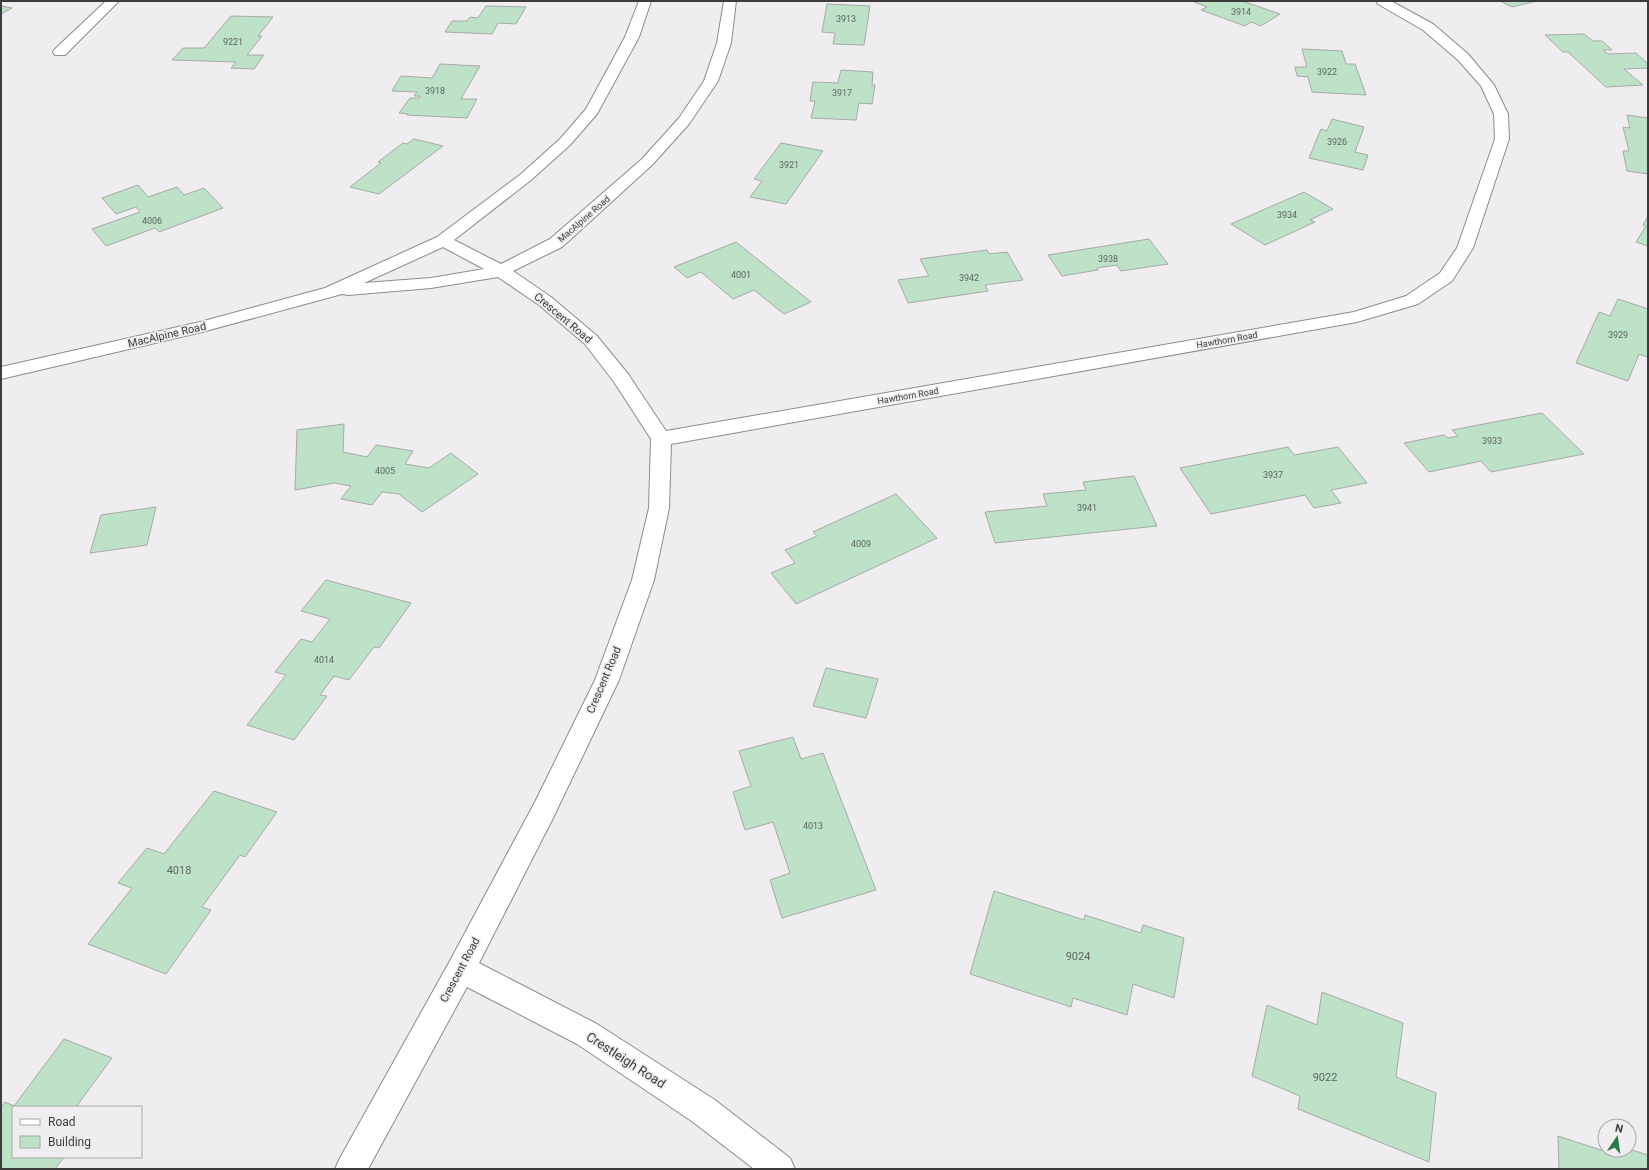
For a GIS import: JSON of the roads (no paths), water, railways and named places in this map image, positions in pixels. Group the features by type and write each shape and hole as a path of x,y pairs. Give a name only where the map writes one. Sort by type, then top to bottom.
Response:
{"street":[{"path":"60,52 112,1"},
{"name":"MacAlpine Road","path":"1,373 202,327 331,292 443,241 526,177 565,142 592,111 632,37 645,1"},
{"name":"MacAlpine Road","path":"331,292 431,283 501,270 556,243 647,162 684,121 710,81 724,43 730,1"},
{"name":"Hawthorn Road","path":"661,439 1357,317 1412,300 1446,277 1465,248 1502,139 1501,114 1487,85 1463,57 1428,27 1382,1"},
{"name":"Crescent Road","path":"351,1169 461,969 544,810 607,680 643,580 659,508 661,439 622,378 590,340 545,301 501,270 443,241"},
{"name":"Crestleigh Road","path":"461,969 587,1034 704,1111 779,1169"}]}
